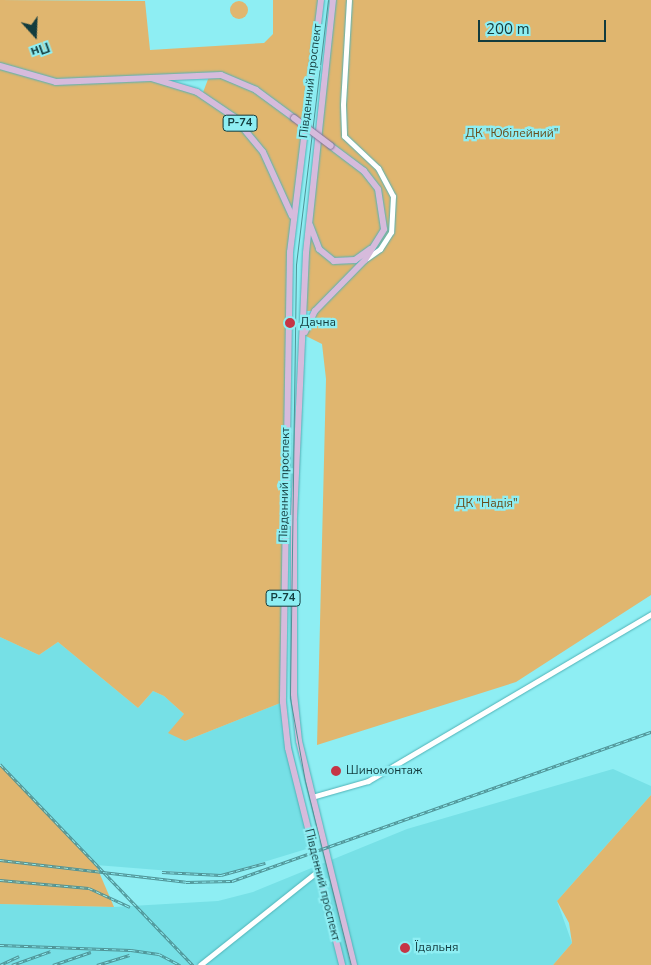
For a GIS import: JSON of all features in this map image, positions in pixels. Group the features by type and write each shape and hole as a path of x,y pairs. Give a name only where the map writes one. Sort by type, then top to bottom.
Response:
{"main road":[{"name":"Південний проспект","path":"321,0 293,223 283,716 342,965"},
{"name":"Південний проспект","path":"333,0 309,220 294,522 294,694 312,797 354,965"},
{"name":"Р-74","path":"0,66 56,82 137,77 221,75 256,90 364,171 378,189 384,208 381,237 364,260 326,298 304,335"},
{"name":"Р-74","path":"137,77 185,87 234,116 252,136 278,178 293,223"},
{"path":"309,220 319,249 338,262 360,257 381,237"}],"street":[{"path":"349,0 343,104 344,136 378,168 393,196 391,232 380,249 364,260"},
{"path":"312,797 368,781 651,614"},
{"path":"200,965 319,870"}],"shaded area":[{"path":"0,637 39,655 58,642 138,708 153,691 164,696 184,714 185,741 283,702 313,847 221,875 96,865 0,764"},
{"path":"613,769 651,786 651,795 557,901 572,943 553,965 0,965 0,904 114,907 218,901 253,892 407,829"}],"green space":[{"path":"0,0 145,1 150,50 264,43 273,34 273,0 321,0 290,252 283,702 185,741 168,733 184,714 164,696 153,691 138,708 58,642 39,655 0,637","holes":["210,74 202,95 150,76"]},
{"path":"333,0 651,0 651,595 516,682 317,745 326,379 322,344 304,335 314,311 304,311 306,253"},
{"path":"239,1 245,4 248,10 245,16 239,19 233,16 230,10 233,4"},
{"path":"0,764 96,865 114,907 0,904"},
{"path":"651,795 651,965 553,965 572,943 569,923 557,901"}],"tram line":[{"path":"328,0 296,264 290,698 305,781 351,965"}],"railway":[{"path":"0,860 186,882 232,881 651,732"},
{"path":"0,764 193,965"},
{"path":"162,872 221,875 265,863"},
{"path":"0,880 89,888 130,907"},
{"path":"0,945 131,950 159,954 180,965"},
{"path":"12,965 51,951"},
{"path":"53,965 91,952"},
{"path":"97,965 130,955"},
{"path":"0,965 19,956"}],"place":[{"name":"Дачна","path":"290,323"},
{"name":"Шиномонтаж","path":"336,771"},
{"name":"Їдальня","path":"405,948"}],"park label":[{"name":"ДК \"Юбілейний\"","path":"512,134"},
{"name":"ДК \"Надія\"","path":"487,504"}]}
